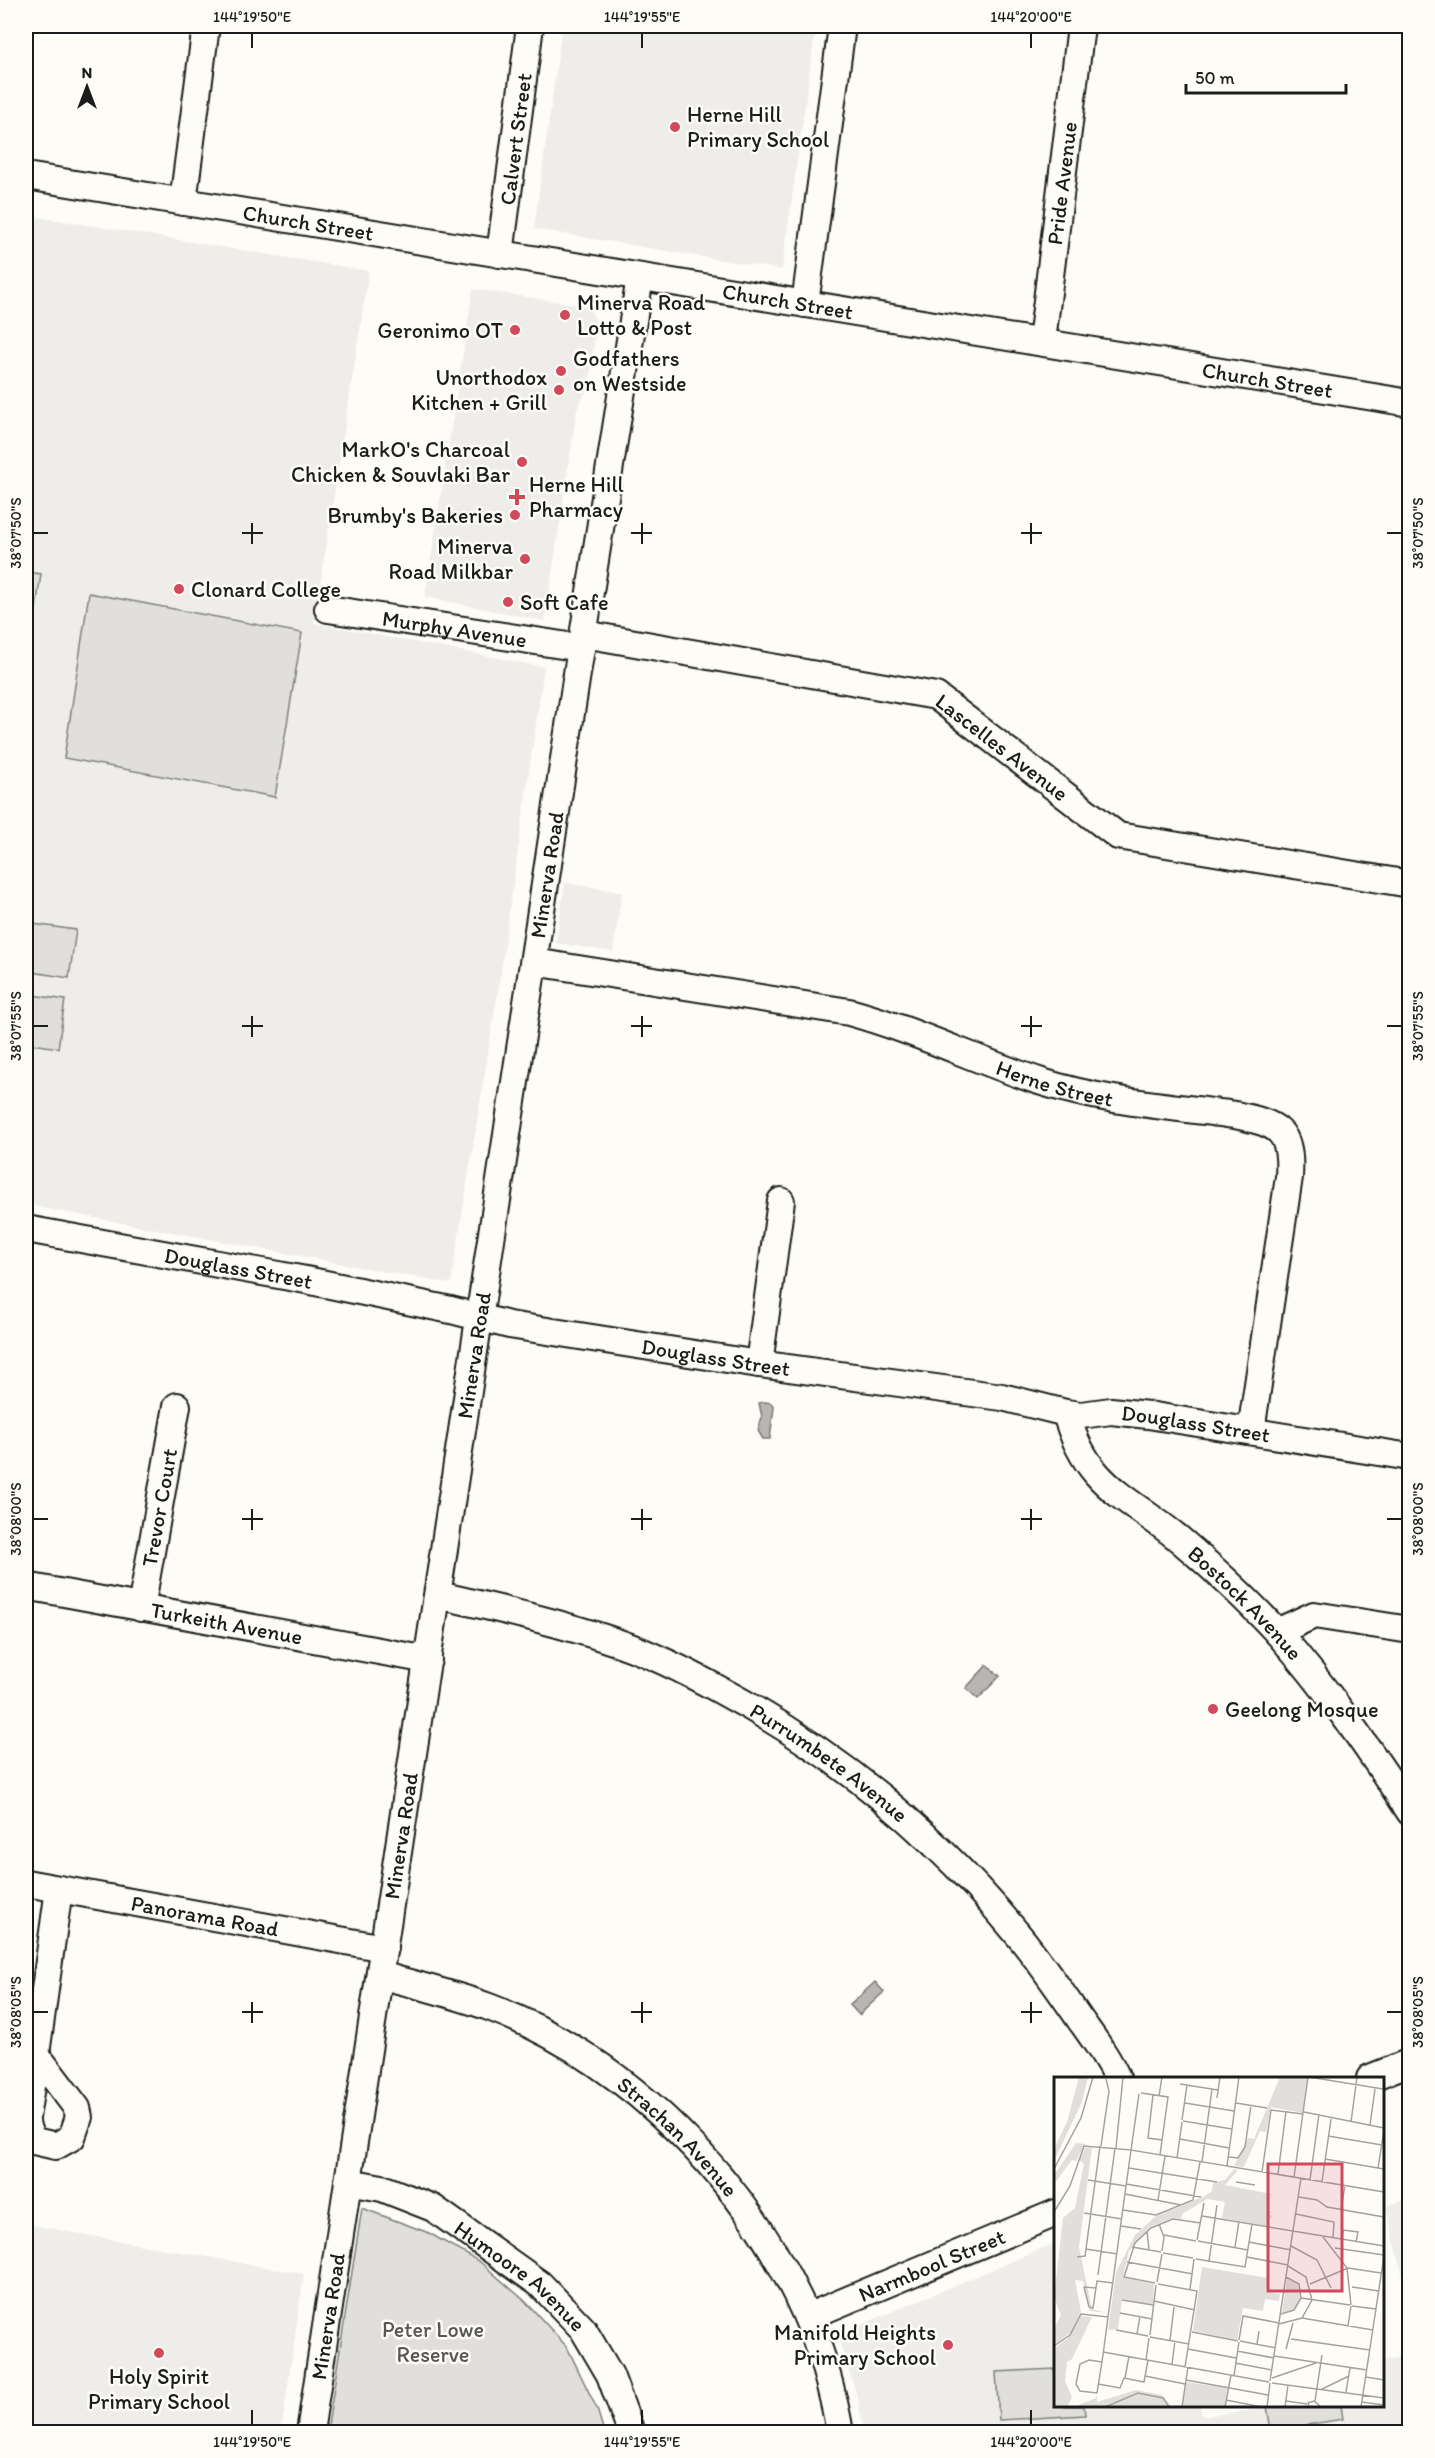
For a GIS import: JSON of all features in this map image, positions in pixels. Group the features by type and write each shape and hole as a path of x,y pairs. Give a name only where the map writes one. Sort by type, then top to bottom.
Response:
{"street":[{"path":"183,202 206,26"},
{"name":"Calvert Street","path":"500,254 530,26"},
{"path":"805,303 842,26"},
{"name":"Pride Avenue","path":"1042,341 1081,26"},
{"name":"Church Street","path":"26,176 1410,403"},
{"name":"Minerva Road","path":"310,2433 640,277"},
{"name":"Murphy Avenue","path":"328,609 583,641"},
{"name":"Lascelles Avenue","path":"583,641 936,696 1118,836 1409,878"},
{"name":"Herne Street","path":"534,962 849,1012 881,1021 1041,1082 1078,1092 1235,1115 1259,1120 1275,1127 1283,1134 1291,1156 1251,1431"},
{"path":"759,1364 781,1201"},
{"name":"Douglass Street","path":"26,1229 306,1280 508,1325 759,1364 1002,1397 1066,1413 1081,1415 1111,1411 1410,1457"},
{"name":"Trevor Court","path":"141,1608 177,1407"},
{"name":"Bostock Avenue","path":"1066,1413 1082,1456 1094,1473 1122,1498 1177,1538 1277,1632 1332,1698 1372,1753 1410,1812"},
{"name":"Turkeith Avenue","path":"26,1586 428,1660"},
{"name":"Purrumbete Avenue","path":"438,1595 530,1615 623,1645 685,1671 755,1709 818,1750 870,1787 943,1851 993,1904 1053,1977 1117,2077"},
{"path":"1277,1632 1314,1615 1410,1630"},
{"name":"Panorama Road","path":"26,1883 384,1948"},
{"path":"36,2054 77,2108 79,2117 72,2138 56,2146 34,2141 28,2131 26,2120 58,1889"},
{"name":"Strachan Avenue","path":"380,1975 490,2008 537,2029 606,2069 660,2114 736,2196 768,2242 789,2279 807,2317 832,2392 840,2433"},
{"path":"1375,2077 1410,2062"},
{"name":"Humoore Avenue","path":"348,2182 382,2188 433,2208 540,2284 583,2329 610,2375 631,2433"},
{"name":"Narmbool Street","path":"807,2317 1054,2214"}],"shaded area":[{"name":"Herne Hill Primary School","path":"562,26 816,26 782,270 534,229"},
{"name":"Clonard College","path":"26,215 369,271 314,623 544,667 499,984 451,1284 26,1205 26,676 40,575 26,572"},
{"path":"473,289 587,306 597,321 589,386 577,409 545,621 425,597"},
{"path":"565,883 622,892 613,952 556,943"},
{"path":"759,1403 771,1403 774,1407 770,1439 763,1439 758,1431 762,1417"},
{"path":"987,1665 1000,1676 978,1699 966,1688"},
{"path":"875,1982 884,1992 859,2015 850,2005"},
{"path":"1410,2198 1409,2302 1386,2206"},
{"name":"Holy Spirit Primary School","path":"26,2224 304,2274 281,2432 26,2432"},
{"name":"Manifold Heights Primary School","path":"1054,2243 1054,2407 1200,2407 1202,2416 1249,2411 1249,2407 1384,2407 1384,2360 1409,2356 1409,2432 864,2432 857,2395 837,2335"}],"green space":[{"path":"26,572 41,574 26,676"},
{"path":"89,593 302,633 275,797 64,758"},
{"path":"26,923 76,930 69,978 26,971"},
{"path":"26,994 65,1000 58,1048 26,1043"},
{"name":"Peter Lowe Reserve","path":"362,2208 429,2233 480,2262 525,2301 567,2347 597,2409 604,2432 327,2432"},
{"path":"1054,2369 1054,2407 1084,2407 1085,2415 999,2420 996,2372"},
{"path":"1267,2407 1341,2407 1343,2419 1271,2431"}],"place":[{"name":"Herne Hill Primary School","path":"675,127"},
{"name":"Minerva Road Lotto & Post","path":"565,315"},
{"name":"Geronimo OT","path":"515,330"},
{"name":"Godfathers on Westside","path":"561,371"},
{"name":"Unorthodox Kitchen + Grill","path":"559,390"},
{"name":"MarkO's Charcoal Chicken & Souvlaki Bar","path":"522,462"},
{"name":"Herne Hill Pharmacy","path":"517,497"},
{"name":"Brumby's Bakeries","path":"515,515"},
{"name":"Minerva Road Milkbar","path":"525,559"},
{"name":"Clonard College","path":"179,589"},
{"name":"Soft Cafe","path":"508,602"},
{"name":"Geelong Mosque","path":"1213,1709"},
{"name":"Manifold Heights Primary School","path":"948,2345"},
{"name":"Holy Spirit Primary School","path":"159,2353"}]}
